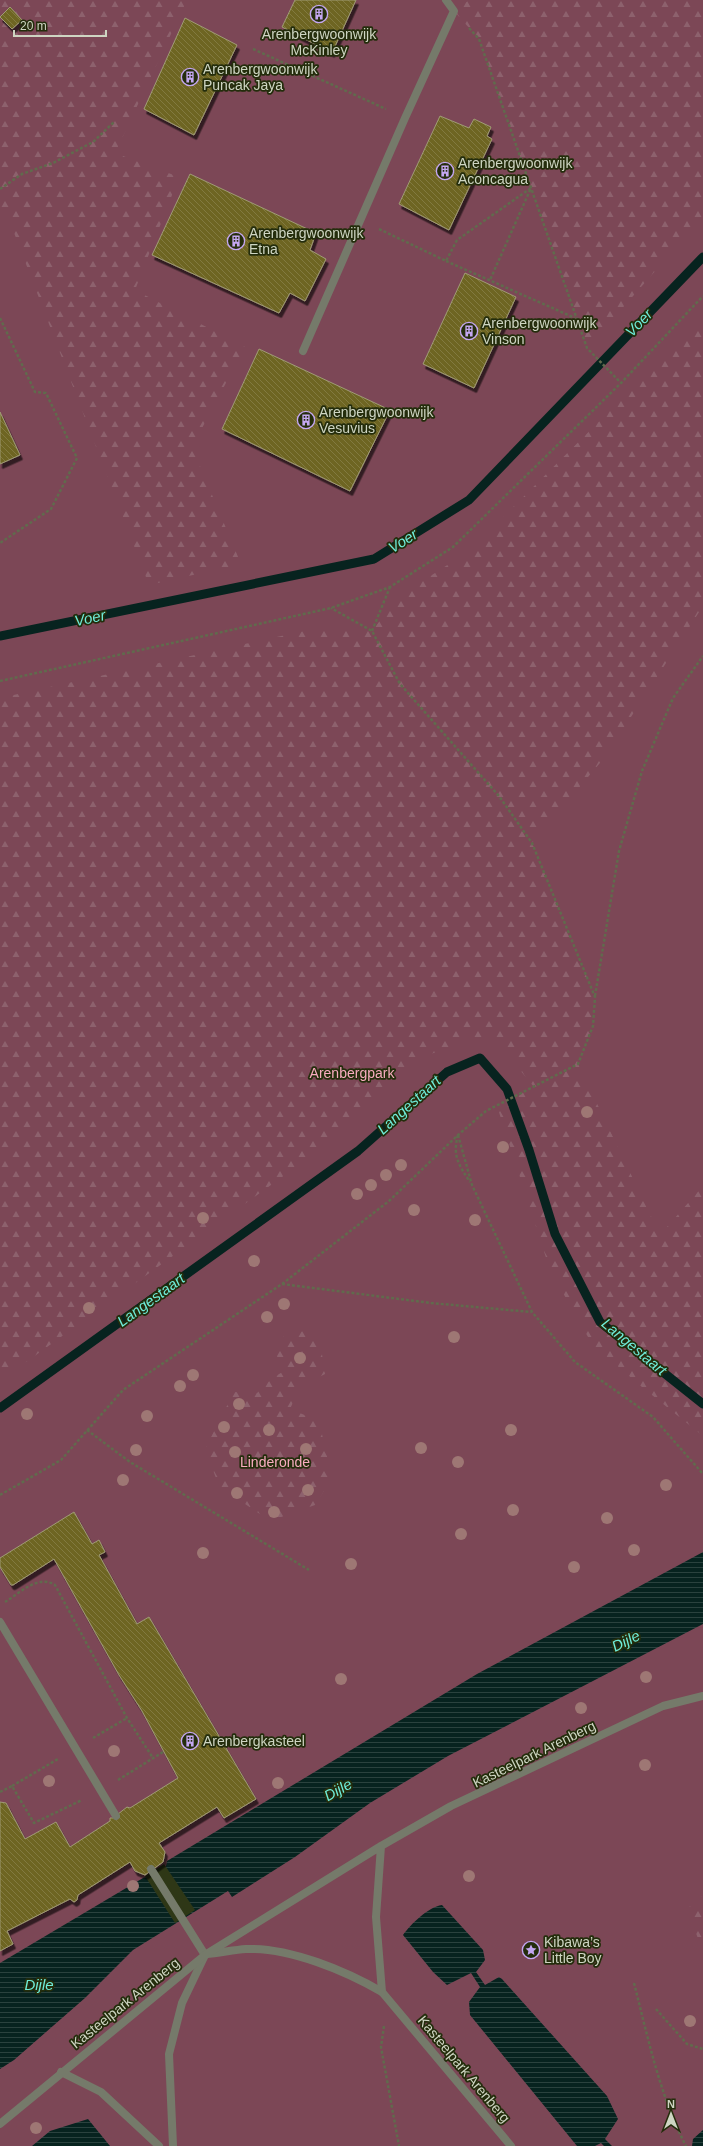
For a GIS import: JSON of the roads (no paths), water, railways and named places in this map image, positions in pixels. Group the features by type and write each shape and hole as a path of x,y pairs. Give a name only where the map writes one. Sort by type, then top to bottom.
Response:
{"street":[{"path":"303,351 405,118 454,12 446,0"},
{"path":"0,1622 116,1816"},
{"name":"Kasteelpark Arenberg","path":"0,2124 205,1955 381,1846 451,1806 663,1706 703,1696"},
{"path":"381,1846 376,1917 382,1992"},
{"path":"151,1870 184,1919 205,1955 247,1949 285,1953 354,1976 382,1992"},
{"name":"Kasteelpark Arenberg","path":"173,2146 169,2054 182,2003 205,1955"},
{"name":"Kasteelpark Arenberg","path":"382,1992 511,2146"},
{"path":"62,2072 101,2092 160,2146"}],"water":[{"name":"Dijle","path":"703,1552 703,1624 448,1756 370,1803 295,1857 232,1897 228,1891 133,1950 85,1998 14,2060 0,2069 0,1963 143,1878 166,1866 167,1861 477,1674"},
{"path":"442,1905 483,1950 485,1960 476,1972 485,1985 499,1977 502,1979 607,2096 618,2119 605,2139 612,2146 604,2146 601,2143 595,2146 577,2146 470,2015 469,2002 480,1987 471,1973 447,1985 433,1972 403,1935 415,1921 426,1912"},
{"path":"88,2119 110,2146 32,2146 50,2131"},
{"path":"703,2130 703,2146 692,2146 693,2139"}],"waterway":[{"name":"Voer","path":"0,636 374,559 469,500 703,257"},
{"name":"Langestaart","path":"0,1408 358,1151 447,1072 480,1058 507,1089 529,1150 555,1234 600,1322 703,1404"}],"place":[{"name":"Arenbergwoonwijk McKinley","path":"319,14"},
{"name":"Arenbergwoonwijk Puncak Jaya","path":"190,77"},
{"name":"Arenbergwoonwijk Aconcagua","path":"445,171"},
{"name":"Arenbergwoonwijk Etna","path":"236,241"},
{"name":"Arenbergwoonwijk Vinson","path":"469,331"},
{"name":"Arenbergwoonwijk Vesuvius","path":"306,420"},
{"name":"Arenbergkasteel","path":"190,1741"},
{"name":"Kibawa’s Little Boy","path":"531,1950"}],"park label":[{"name":"Arenbergpark","path":"352,1073"},
{"name":"Linderonde","path":"275,1462"}]}
